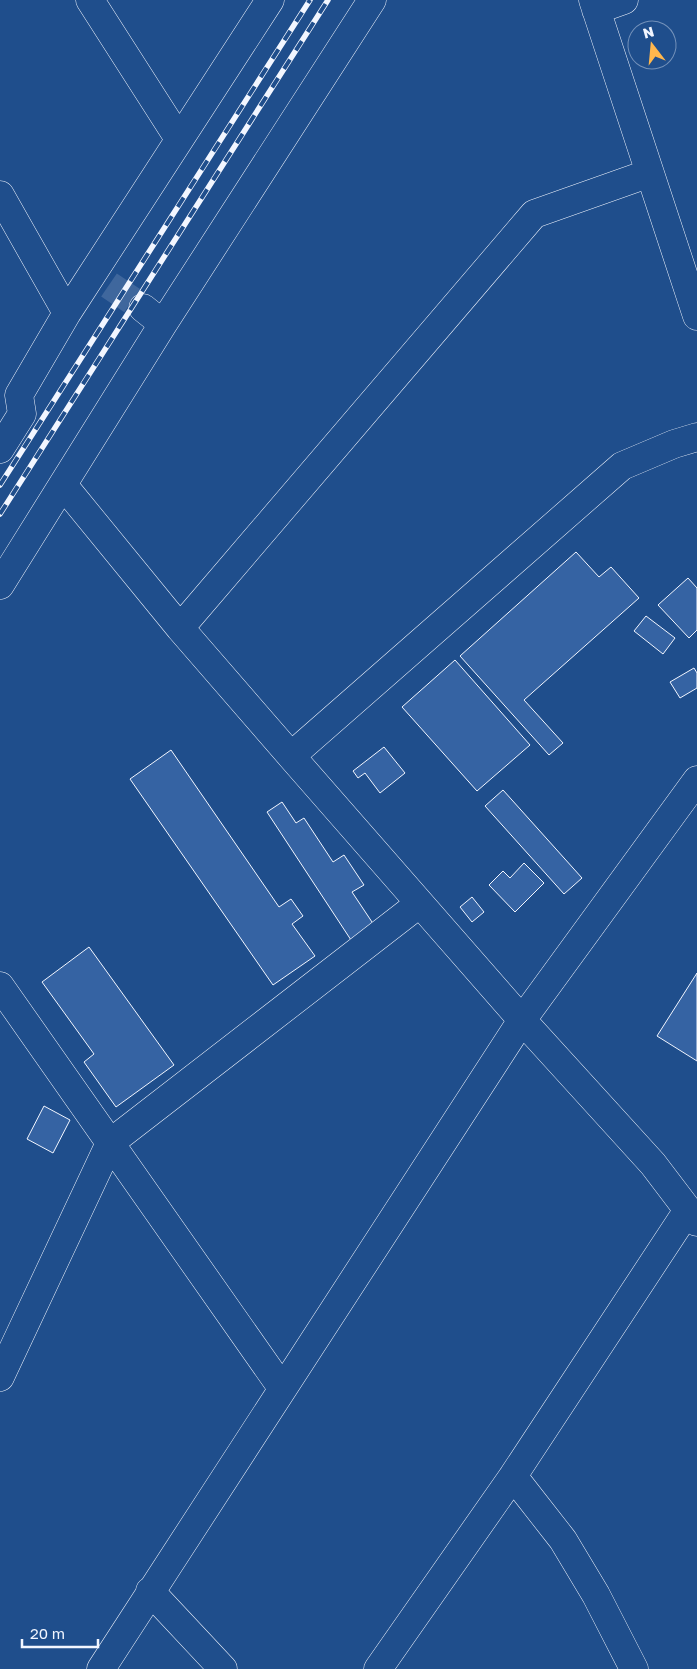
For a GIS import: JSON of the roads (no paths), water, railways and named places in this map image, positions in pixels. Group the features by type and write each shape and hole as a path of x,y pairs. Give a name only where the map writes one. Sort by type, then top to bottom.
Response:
{"street":[{"path":"90,0 180,139"},
{"path":"0,449 22,414 19,395 67,313 101,280 180,139 270,0"},
{"path":"0,585 64,486 153,316 372,0"},
{"path":"624,0 595,5 697,316"},
{"path":"180,628 534,214 650,173"},
{"path":"0,196 67,313"},
{"path":"291,756 622,466 674,444 697,437"},
{"path":"64,486 180,628 522,1020 653,1164 693,1216 378,1669"},
{"path":"101,1669 522,1020 697,780"},
{"path":"0,1377 110,1143 420,904"},
{"path":"0,986 282,1388"},
{"path":"513,1476 562,1540 596,1594 634,1669"},
{"path":"150,1591 223,1669"}],"tunnel":[{"path":"109,285 143,308"}],"railway":[{"path":"0,485 310,0"},
{"path":"0,514 328,0"}]}
